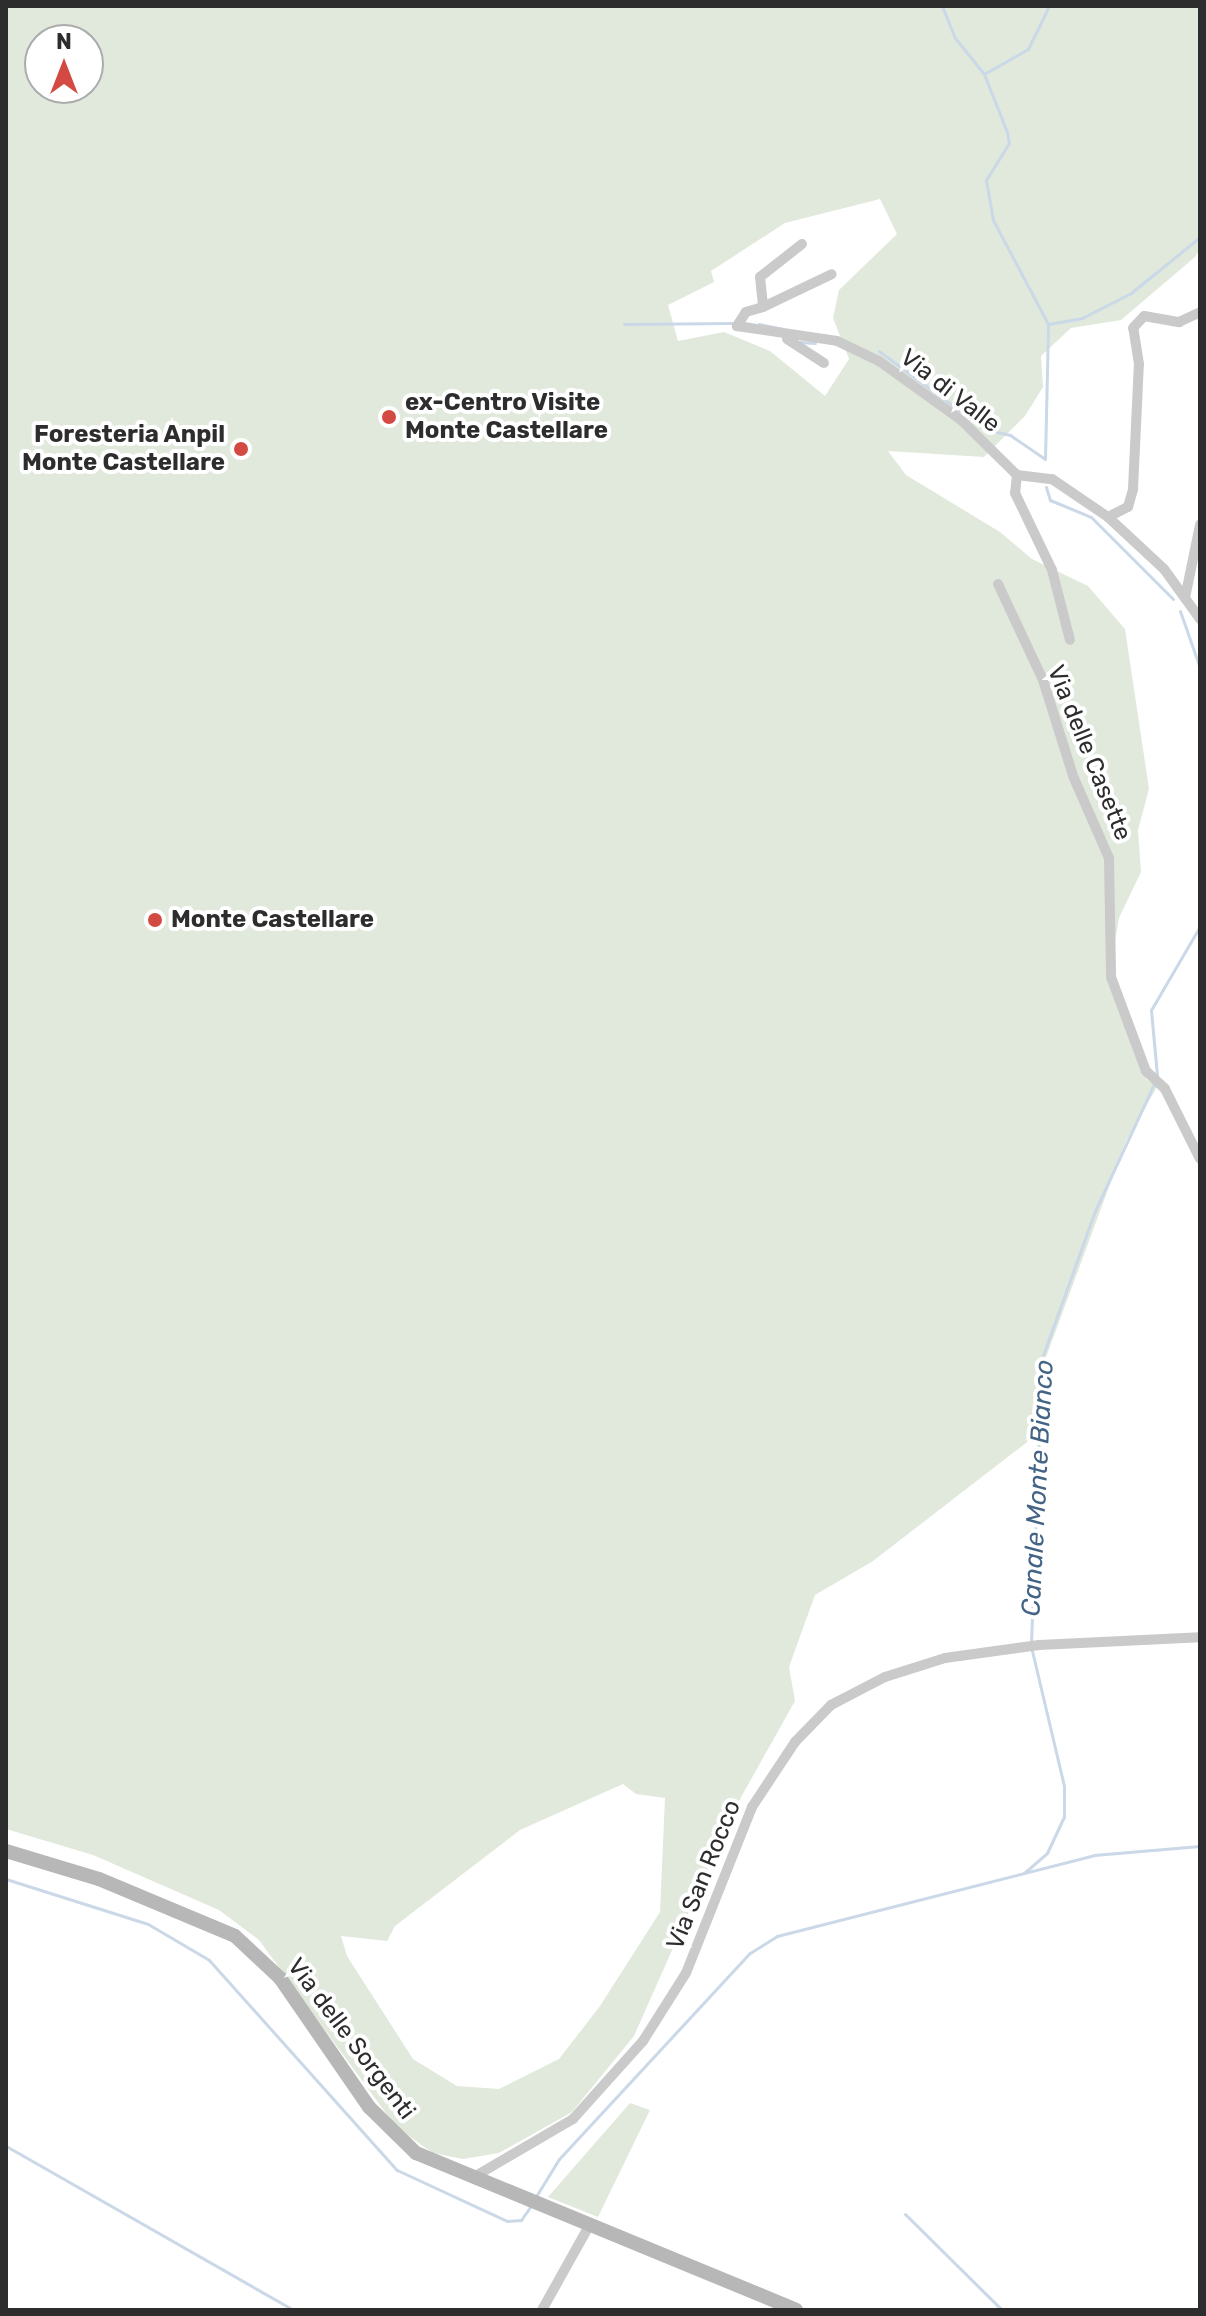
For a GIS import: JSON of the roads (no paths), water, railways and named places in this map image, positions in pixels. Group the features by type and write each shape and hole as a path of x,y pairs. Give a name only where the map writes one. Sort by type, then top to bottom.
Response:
{"main road":[{"name":"Via delle Sorgenti","path":"6,1851 99,1879 235,1936 280,1978 389,2131 429,2161 796,2310"}],"street":[{"path":"802,244 760,277 763,307 832,274"},
{"name":"Via di Valle","path":"763,307 746,312 737,326 785,338 827,339 868,354 961,420 1017,475"},
{"path":"1108,517 1128,507 1133,489 1139,364 1133,328 1144,316 1179,322 1200,312"},
{"path":"785,338 824,363"},
{"path":"1017,475 1052,479 1108,517 1152,556 1200,619"},
{"name":"Via delle Casette","path":"1017,475 1015,493 1052,570 1070,640"},
{"path":"1185,598 1200,525"},
{"name":"Via delle Casette","path":"998,584 1043,680 1073,776 1109,858 1111,977 1150,1077 1161,1084 1200,1159"},
{"name":"Via San Rocco","path":"472,2178 573,2119 643,2041 686,1973 749,1812 818,1716 855,1690 919,1664 1022,1646 1200,1637"},
{"path":"542,2310 589,2226"}],"waterway":[{"path":"942,6 955,38 984,74 1007,132 1009,143 986,180 993,220 1048,324"},
{"path":"984,74 1028,49 1049,6"},
{"path":"1048,324 1082,318 1131,293 1200,237"},
{"path":"624,324 734,323"},
{"path":"759,324 782,329"},
{"path":"1045,459 1048,324"},
{"path":"799,342 815,343"},
{"path":"879,351 984,429 1010,435 1045,459"},
{"path":"1046,487 1050,500 1091,517 1173,599"},
{"path":"1180,611 1200,668"},
{"path":"1199,700 1200,738"},
{"name":"Canale Monte Bianco","path":"1157,1075 1151,1010 1200,926"},
{"name":"Canale Monte Bianco","path":"1031,1643 1042,1358 1095,1211 1155,1082"},
{"name":"Canale Monte Bianco","path":"1024,1873 1047,1853 1064,1817 1064,1786 1032,1651"},
{"path":"535,2198 559,2159 750,1953 777,1936 1094,1855 1200,1846"},
{"path":"6,1879 148,1924 209,1960 397,2170 507,2221 521,2220 532,2204"},
{"path":"6,2146 293,2310"},
{"path":"905,2214 1002,2310"}],"place":[{"name":"ex-Centro Visite Monte Castellare","path":"389,417"},
{"name":"Foresteria Anpil Monte Castellare","path":"241,449"},
{"name":"Monte Castellare","path":"155,920"}]}
